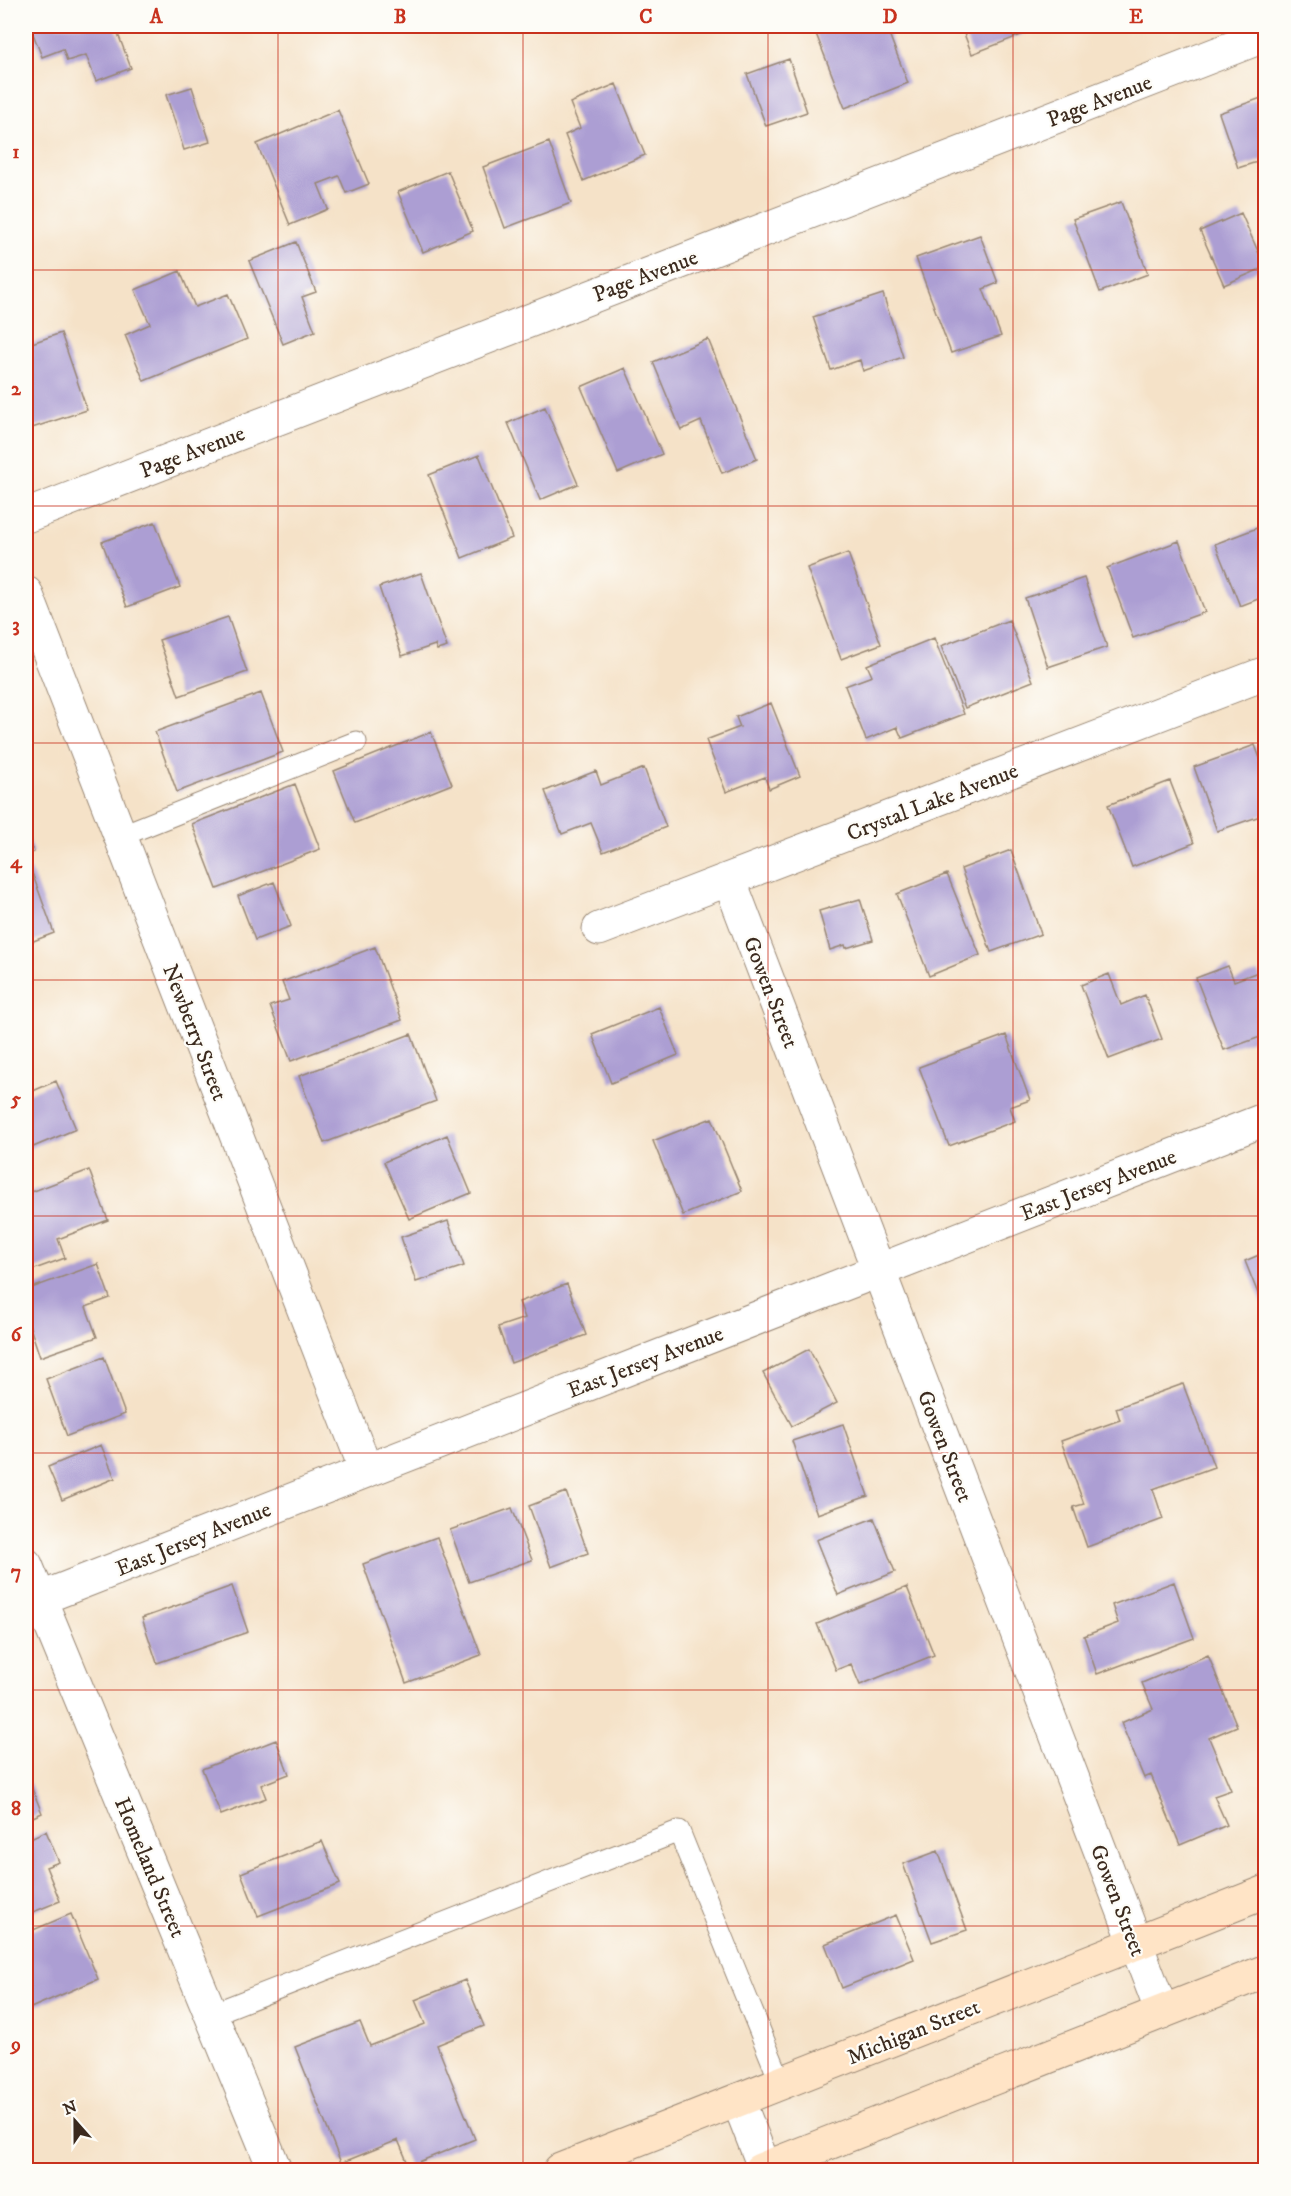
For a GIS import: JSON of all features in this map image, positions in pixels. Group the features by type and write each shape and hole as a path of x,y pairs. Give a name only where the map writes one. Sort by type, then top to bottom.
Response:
{"street":[{"name":"Page Avenue","path":"26,516 1266,35"},
{"name":"Newberry Street","path":"26,593 366,1470"},
{"name":"Crystal Lake Avenue","path":"599,929 1266,673"},
{"name":"Gowen Street","path":"729,879 1162,2012"},
{"name":"East Jersey Avenue","path":"32,1601 1266,1119"},
{"name":"Homeland Street","path":"26,1564 32,1601 212,2014 275,2170"},
{"name":"Michigan Street","path":"560,2170 1266,1892"},
{"path":"738,2100 764,2170 1266,1971"}],"lane":[{"path":"120,836 356,742"},
{"path":"212,2014 679,1831 782,2083"}],"building":[{"path":"30,26 115,26 131,68 96,81 86,55 67,61 63,49 42,57"},
{"path":"813,26 886,26 908,83 845,108"},
{"path":"961,26 1037,26 1039,28 972,54"},
{"path":"789,59 807,112 766,126 747,74"},
{"path":"616,84 645,155 583,181 565,135 580,128 570,103"},
{"path":"192,87 210,142 184,150 166,95"},
{"path":"1264,97 1266,159 1238,168 1219,113"},
{"path":"338,110 369,184 346,193 339,176 318,184 328,209 290,225 257,144"},
{"path":"549,142 571,203 505,228 483,167"},
{"path":"448,171 473,231 423,252 398,192"},
{"path":"1121,202 1148,274 1100,292 1073,219"},
{"path":"1241,213 1265,267 1224,285 1200,231"},
{"path":"980,235 998,283 983,289 1001,336 951,353 916,258"},
{"path":"296,242 316,292 302,297 315,331 283,344 249,261"},
{"path":"180,271 195,307 228,294 247,339 144,381 125,335 150,324 135,290"},
{"path":"883,294 903,357 863,371 860,360 831,370 813,317"},
{"path":"61,333 87,410 26,430 26,358 33,355 29,344"},
{"path":"708,339 757,459 722,473 701,421 681,430 653,362"},
{"path":"625,368 662,454 618,473 581,387"},
{"path":"545,407 578,484 540,500 508,423"},
{"path":"479,455 512,538 462,558 429,475"},
{"path":"155,522 180,587 127,607 102,542"},
{"path":"1257,528 1266,548 1266,596 1240,606 1215,544"},
{"path":"1179,541 1205,612 1133,638 1107,568"},
{"path":"848,553 881,644 841,659 807,568"},
{"path":"421,573 447,647 437,650 435,645 402,656 379,587"},
{"path":"1084,578 1107,647 1048,667 1025,598"},
{"path":"228,617 247,672 179,696 159,640"},
{"path":"1009,620 1033,681 965,708 941,646"},
{"path":"934,638 964,714 902,738 897,727 866,740 845,686 872,676 867,665"},
{"path":"261,693 283,752 177,792 155,732"},
{"path":"771,703 800,776 769,789 765,777 726,792 706,740 740,727 736,717"},
{"path":"431,732 452,784 355,823 334,771"},
{"path":"1255,745 1266,774 1266,814 1217,831 1194,767"},
{"path":"644,768 666,827 603,852 591,823 562,834 545,791 596,771 601,785"},
{"path":"1170,781 1194,843 1132,867 1108,805"},
{"path":"295,784 320,849 217,889 192,824"},
{"path":"26,832 34,852 26,856"},
{"path":"1011,850 1041,934 991,952 961,869"},
{"path":"31,870 54,933 26,944 26,872"},
{"path":"947,874 980,955 929,976 897,894"},
{"path":"274,882 291,926 255,940 238,896"},
{"path":"860,899 873,940 830,950 819,911"},
{"path":"375,947 402,1020 291,1061 270,1006 289,1000 282,982"},
{"path":"1228,966 1234,981 1258,972 1266,992 1266,1035 1224,1050 1196,978"},
{"path":"1109,974 1121,1005 1145,995 1162,1039 1109,1059 1081,985"},
{"path":"659,1007 678,1055 611,1083 592,1034"},
{"path":"411,1034 436,1101 324,1143 299,1076"},
{"path":"1006,1035 1030,1100 1010,1107 1015,1121 949,1146 919,1067"},
{"path":"56,1081 76,1129 26,1150 26,1094"},
{"path":"712,1118 742,1191 683,1215 653,1141"},
{"path":"447,1135 471,1193 409,1219 384,1162"},
{"path":"89,1170 108,1220 58,1239 65,1258 32,1270 26,1252 26,1194"},
{"path":"448,1221 464,1266 416,1282 401,1237"},
{"path":"1266,1252 1266,1311 1265,1311 1245,1261"},
{"path":"98,1264 110,1298 86,1307 97,1337 40,1357 26,1315 26,1290"},
{"path":"567,1284 586,1335 511,1363 498,1327 525,1318 519,1302"},
{"path":"809,1349 837,1403 792,1426 763,1373"},
{"path":"104,1357 125,1414 67,1436 46,1379"},
{"path":"1183,1384 1214,1467 1153,1489 1163,1519 1087,1547 1073,1507 1084,1504 1061,1441 1120,1420 1116,1408"},
{"path":"843,1424 868,1496 817,1514 792,1441"},
{"path":"101,1445 115,1478 62,1500 48,1467"},
{"path":"566,1492 588,1553 551,1567 529,1506"},
{"path":"512,1508 532,1560 469,1582 450,1530"},
{"path":"874,1518 895,1572 838,1595 816,1540"},
{"path":"437,1537 481,1655 406,1683 363,1564"},
{"path":"1174,1582 1194,1638 1097,1674 1084,1636 1118,1623 1112,1605"},
{"path":"232,1586 248,1632 157,1663 142,1618"},
{"path":"907,1587 934,1655 860,1685 851,1664 836,1670 817,1624"},
{"path":"1208,1655 1237,1726 1209,1738 1231,1790 1214,1796 1227,1825 1180,1845 1151,1775 1144,1778 1121,1723 1153,1709 1142,1683"},
{"path":"276,1740 289,1774 261,1785 266,1798 221,1815 202,1769"},
{"path":"26,1774 42,1813 26,1820"},
{"path":"46,1831 59,1862 46,1867 60,1901 26,1915 26,1840"},
{"path":"322,1841 340,1884 258,1916 241,1873"},
{"path":"938,1851 967,1930 932,1942 903,1864"},
{"path":"71,1914 98,1979 26,2010 26,1933"},
{"path":"896,1915 914,1959 842,1988 825,1944"},
{"path":"465,1980 484,2026 437,2045 475,2139 409,2166 398,2140 341,2163 295,2047 360,2022 370,2046 425,2024 415,2000"}]}
